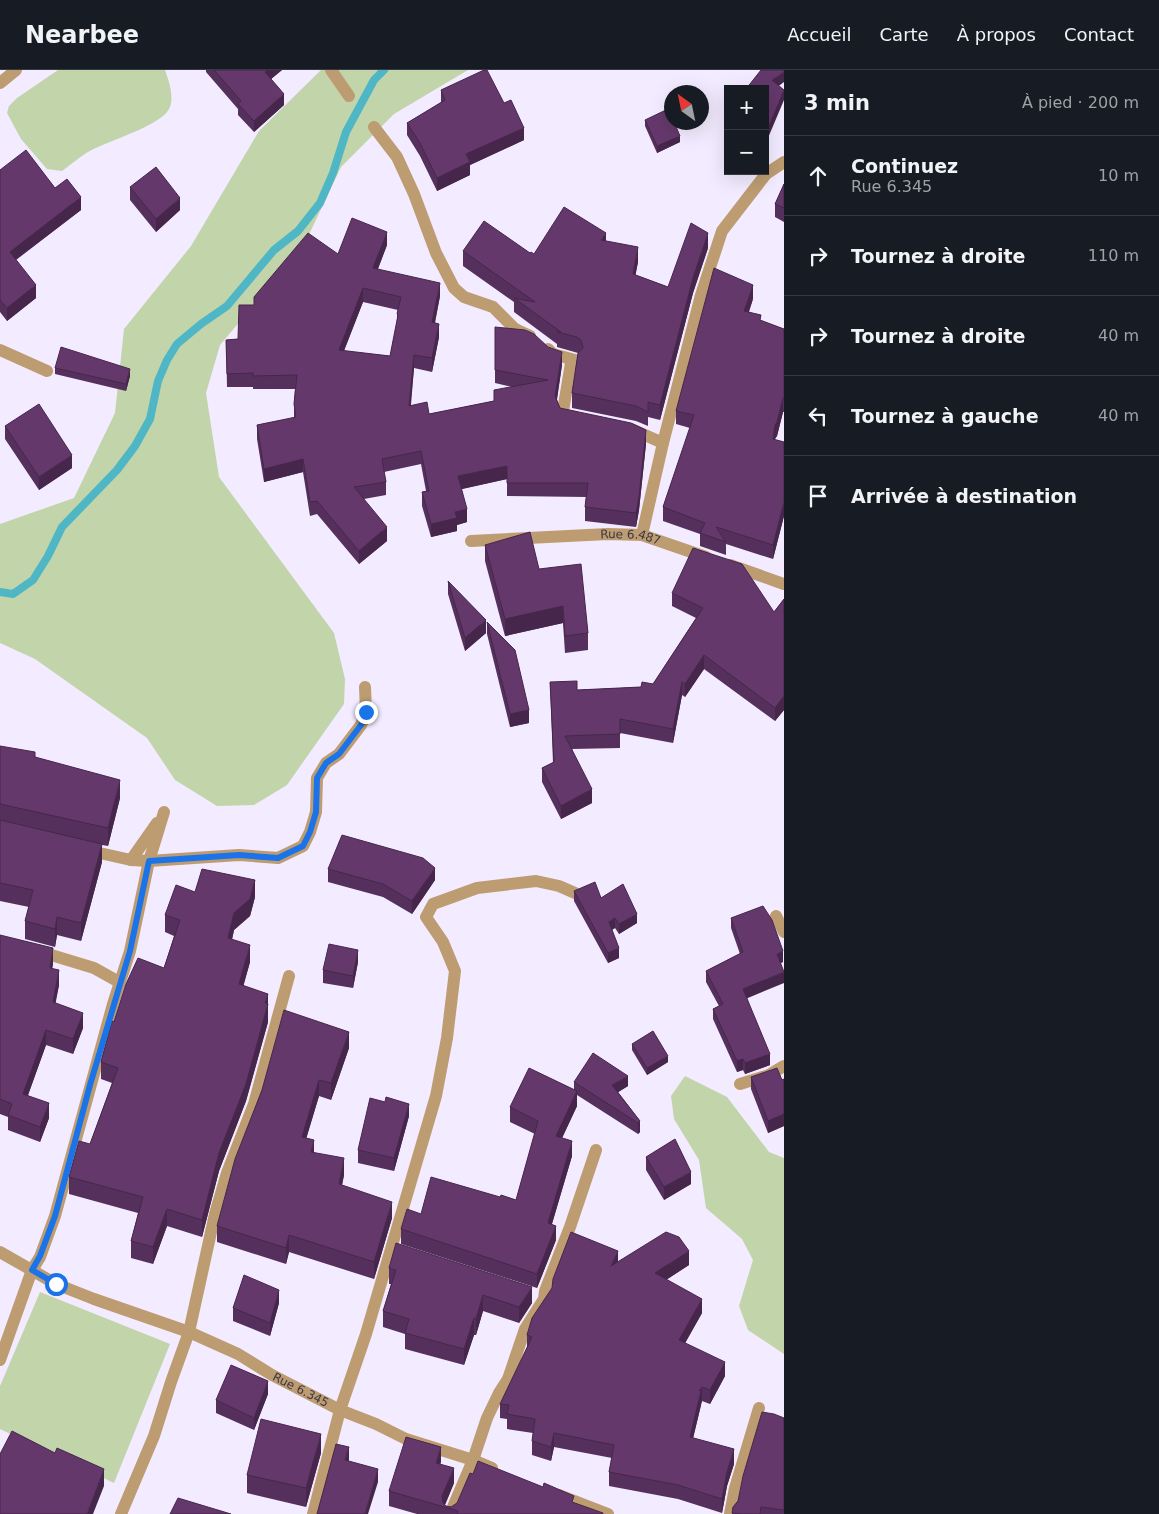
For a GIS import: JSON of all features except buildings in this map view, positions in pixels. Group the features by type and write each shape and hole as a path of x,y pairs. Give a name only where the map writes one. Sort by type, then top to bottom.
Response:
{"street":[{"path":"0,83 16,70"},
{"path":"331,70 349,96"},
{"path":"374,127 397,157 414,194 436,253 454,288 464,297 493,307 515,328 539,341 554,354 575,360 571,363 563,410 565,415 591,421"},
{"path":"642,535 663,443 701,295 722,231 766,174 784,162"},
{"path":"0,350 47,371"},
{"path":"617,426 634,429 663,443"},
{"name":"Rue 6.487","path":"471,540 608,534 642,535 784,584"},
{"path":"75,847 131,860 149,861 239,855 278,858 303,846 310,832 316,812 317,778 326,763 339,754 361,725 366,712 365,687"},
{"path":"0,1360 32,1270 40,1256 55,1216 130,951 149,861 164,812 131,860"},
{"path":"313,1514 340,1410 395,1250 436,1096 447,1038 455,971 443,942 426,917 433,904 477,888 536,881 559,886 576,893"},
{"path":"776,916 784,932"},
{"path":"28,948 94,968 120,982"},
{"path":"121,1514 154,1436 189,1332 215,1214 227,1173 254,1104 289,976"},
{"path":"740,1084 769,1075 784,1066"},
{"path":"450,1514 474,1460 486,1418 508,1379 525,1330 539,1297 544,1291 570,1227 596,1150"},
{"name":"Rue 6.345","path":"0,1252 56,1284 189,1332 238,1354 272,1375 340,1410 376,1424 406,1439 474,1460 500,1471"},
{"path":"730,1514 735,1488 759,1408"},
{"path":"544,1489 608,1514"}],"green space":[{"path":"58,70 165,70 171,93 170,107 166,114 147,126 90,151 62,171 47,169 21,139 7,113 9,106 17,98"},
{"path":"321,70 468,70 394,114 341,167 304,245 220,345 206,393 219,477 334,633 345,679 344,704 287,785 254,805 217,806 175,780 147,738 35,659 0,643 0,524 74,498 115,413 124,329 191,246 259,131"},
{"path":"685,1076 727,1097 769,1152 784,1158 784,1354 748,1330 739,1306 753,1260 742,1239 706,1208 699,1160 674,1119 671,1096"},
{"path":"40,1292 170,1344 114,1483 0,1429 0,1386"}],"waterway":[{"path":"0,592 13,594 33,580 48,556 62,527 117,470 135,446 150,419 158,381 167,360 177,344 227,306 274,250 298,231 320,203 333,173 346,132 374,80 384,70"}],"route":[{"path":"56,1284 32,1270 40,1256 55,1216 90,1085 130,951 149,861 239,855 278,858 303,846 310,832 316,812 317,778 326,763 339,754 361,725 366,712"}]}
